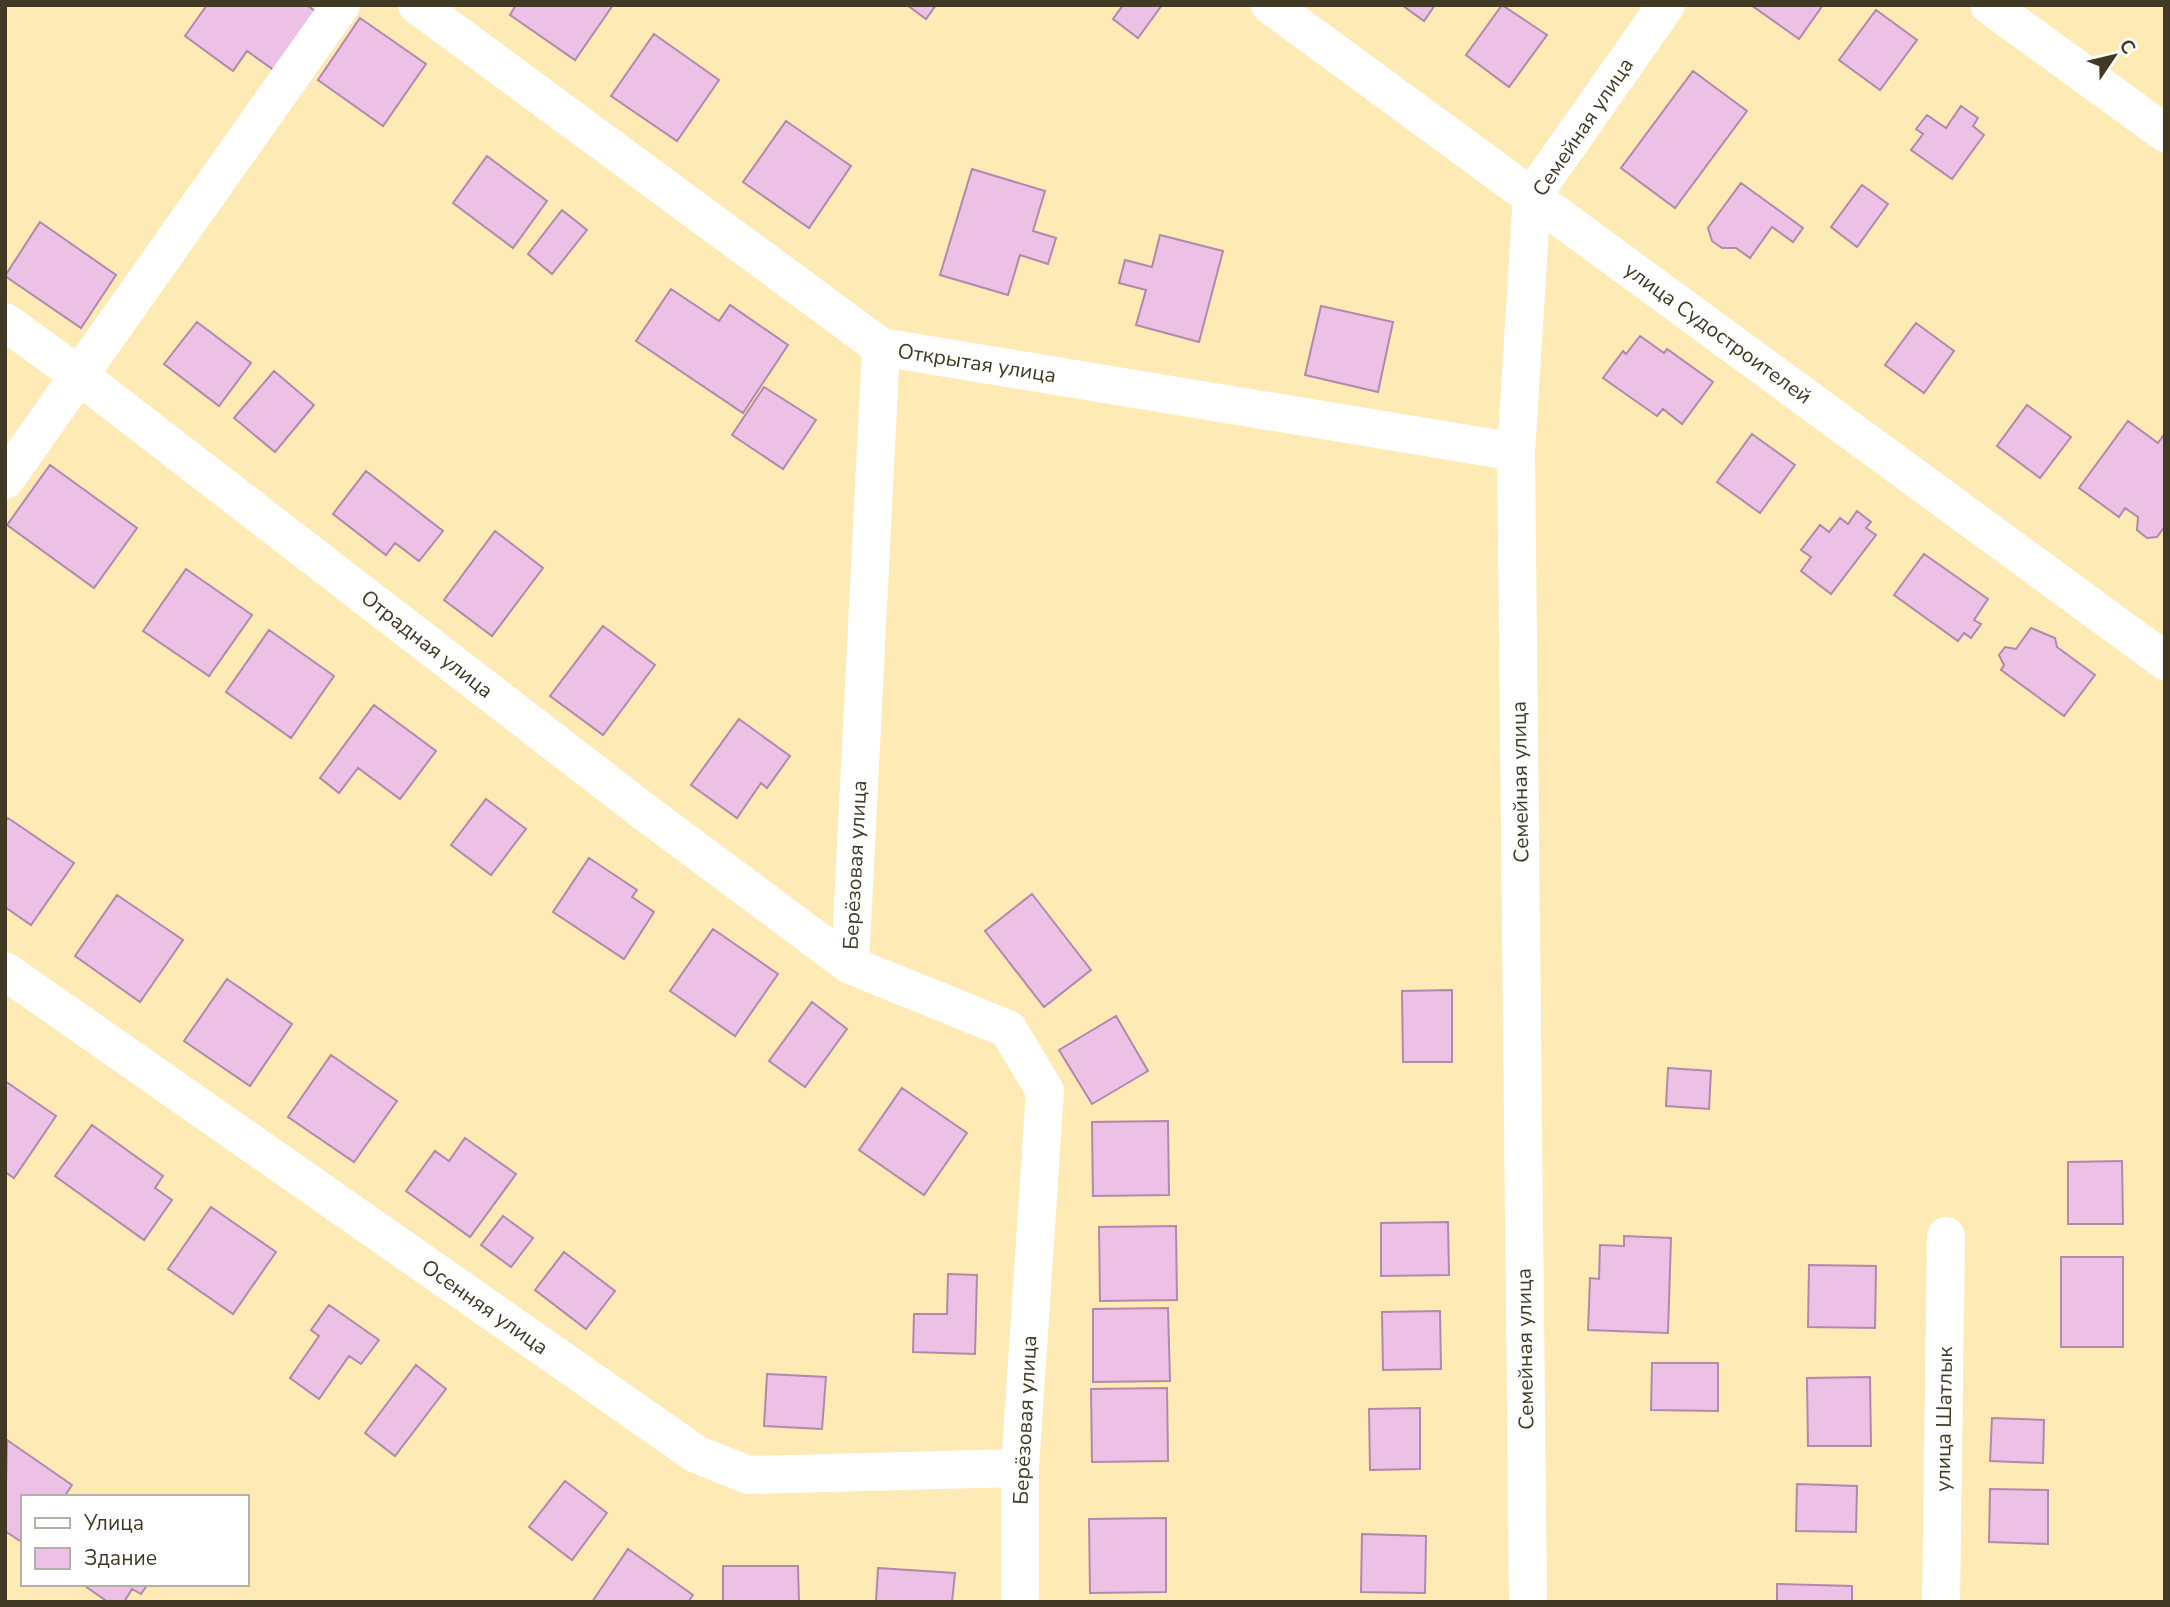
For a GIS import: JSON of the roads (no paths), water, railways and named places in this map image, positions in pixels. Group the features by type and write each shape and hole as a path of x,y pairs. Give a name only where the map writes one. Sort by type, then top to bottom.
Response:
{"street":[{"path":"5,480 81,377 341,5"},
{"name":"Открытая улица","path":"417,5 881,347 1516,452"},
{"name":"улица Судостроителей","path":"1269,5 2165,661"},
{"name":"Семейная улица","path":"1528,1602 1516,452 1532,196 1666,5"},
{"path":"1989,5 2165,133"},
{"name":"Отрадная улица","path":"5,322 81,377 642,810 850,965"},
{"name":"Берёзовая улица","path":"881,347 850,965 1008,1030 1045,1091 1020,1468 1020,1602"},
{"name":"Осенняя улица","path":"5,971 696,1454 748,1475 1020,1468"},
{"name":"улица Шатлык","path":"1941,1602 1946,1236"}]}
